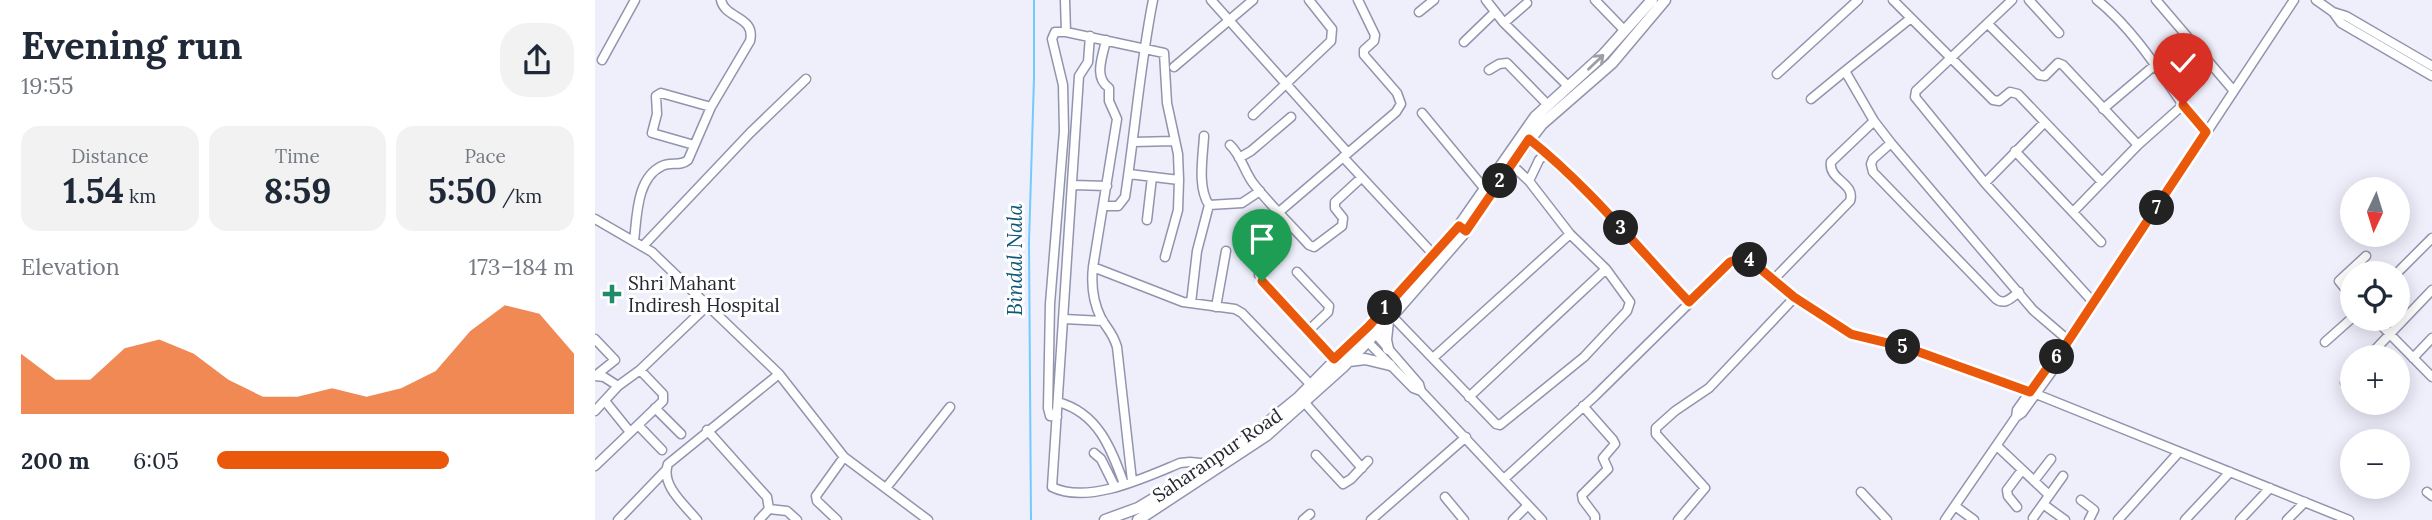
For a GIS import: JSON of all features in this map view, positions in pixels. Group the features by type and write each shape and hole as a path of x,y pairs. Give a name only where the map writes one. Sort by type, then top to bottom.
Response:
{"main road":[{"name":"Saharanpur Road","path":"1105,520 1138,508 1215,466 1267,435 1305,403 1348,361 1433,254 1462,229 1484,188 1521,133 1625,31 1652,0"},
{"name":"Saharanpur Road","path":"1138,520 1215,466 1311,385 1334,359 1390,318 1462,229 1529,139 1542,124 1612,63 1665,0"},
{"path":"1388,349 1386,332 1390,318"},
{"path":"1348,361 1365,359 1389,365"}],"street":[{"path":"602,60 635,0"},
{"path":"1065,0 1066,32"},
{"path":"1103,206 1118,206 1122,203 1129,174 1144,48 1153,0"},
{"path":"1211,0 1287,83 1361,178 1433,254"},
{"path":"1174,67 1253,0"},
{"path":"1253,115 1333,37 1332,29 1310,0"},
{"path":"1279,212 1396,112 1401,104 1397,93 1364,55 1364,50 1374,41 1375,36 1358,0"},
{"path":"1419,12 1434,0"},
{"path":"1486,0 1504,23 1569,87"},
{"path":"1595,0 1625,31"},
{"path":"1777,74 1858,0"},
{"path":"1893,0 1993,100 1999,101 2007,93 2014,92 2102,182"},
{"path":"2012,0 1916,91 1915,97 1985,183 2094,303"},
{"path":"2029,0 2059,33"},
{"path":"2097,0 2115,17 2155,65 2206,132"},
{"path":"2156,0 2233,90"},
{"path":"1945,520 2016,417 2022,413 2050,364 2055,361 2094,303 2294,0"},
{"path":"2316,0 2432,66"},
{"path":"634,241 643,187 660,167 686,163 711,107 750,41 752,34 749,25 723,8 721,1"},
{"path":"1504,23 1527,3"},
{"path":"1464,42 1495,12"},
{"path":"2333,12 2341,23 2432,76"},
{"path":"1811,99 1911,18"},
{"path":"1988,23 2039,75 2045,76 2059,63 2063,65 2138,145"},
{"path":"1057,417 1050,416 1048,408 1050,304 1064,100 1061,72 1052,39 1055,32 1090,36 1164,53 1164,79 1178,154 1179,180 1178,210 1165,257"},
{"path":"1090,36 1088,62 1079,76 1052,487 1077,493 1124,484 1180,463 1215,466"},
{"path":"1106,40 1099,76 1101,83 1109,88 1109,101 1117,119 1092,288 1103,321 1112,333 1118,354 1124,484"},
{"path":"1489,70 1507,63 1548,105"},
{"path":"2103,109 2155,65"},
{"path":"1845,71 1874,121 1891,144 2038,315 2067,340"},
{"path":"643,246 750,133 806,79"},
{"path":"694,145 652,133 657,114 656,96 661,93 711,107"},
{"path":"2073,212 2138,145 2183,105"},
{"path":"1422,113 1484,188"},
{"path":"1239,158 1290,117"},
{"path":"1774,279 1850,201 1850,190 1833,173 1831,162 1874,121"},
{"path":"1985,183 2044,123"},
{"path":"1204,136 1203,185 1206,203 1209,205"},
{"path":"1529,139 1622,229 1689,302"},
{"path":"1133,142 1174,141"},
{"path":"1891,144 1873,159 1873,172 1999,302 2007,301 2019,292"},
{"path":"1230,145 1236,150 1260,191 1309,245 1314,247 1342,226 1343,218 1335,208 1335,202 1361,178"},
{"path":"2015,151 2102,242"},
{"path":"1529,181 1539,160 1546,153"},
{"path":"1390,318 1500,425 1584,358 1631,305 1606,269 1570,234 1529,181 1511,164"},
{"path":"1129,174 1179,180"},
{"path":"1147,220 1152,177"},
{"path":"1073,185 1107,186"},
{"path":"1209,205 1242,203 1260,191"},
{"path":"1191,303 1197,251 1209,205"},
{"path":"595,219 643,246 708,304 779,374 844,457 928,520"},
{"path":"1433,358 1570,234"},
{"path":"2409,261 2432,239"},
{"path":"1216,307 1226,251"},
{"path":"2361,261 2366,256"},
{"path":"1504,479 1736,258 1751,261 1794,297 1851,334 1905,347 2033,393 2349,520"},
{"path":"1093,267 1191,303 1234,309 1249,318 1311,385"},
{"path":"1263,267 1259,275 1262,281 1334,359"},
{"path":"1469,397 1606,269"},
{"path":"1297,272 1329,306 1328,312 1308,331"},
{"path":"2379,345 2432,290"},
{"path":"1678,520 1705,488 1656,434 1656,428 1675,411 1709,388 1794,297"},
{"path":"595,411 618,386 640,370 708,304"},
{"path":"1063,319 1103,321"},
{"path":"2325,342 2340,329"},
{"path":"2390,333 2432,377"},
{"path":"1368,334 1388,349 1419,384 1421,390 1542,520"},
{"path":"1368,334 1389,365 1413,388 1421,390"},
{"path":"2413,358 2432,338"},
{"path":"595,339 615,360 595,376"},
{"path":"595,466 663,401 663,394 640,370"},
{"path":"618,520 666,470 672,459 779,374"},
{"path":"595,376 604,377 618,386"},
{"path":"605,401 630,432"},
{"path":"1058,402 1075,408 1096,425 1114,455 1124,484"},
{"path":"1305,403 1365,465 1343,484 1316,455"},
{"path":"1583,406 1615,444 1603,458 1608,470 1582,495 1595,520"},
{"path":"886,488 950,407"},
{"path":"655,408 681,434"},
{"path":"638,425 662,450"},
{"path":"707,430 767,497 769,509"},
{"path":"1371,520 1466,437"},
{"path":"1997,446 2049,495"},
{"path":"2118,520 2179,452"},
{"path":"1094,453 1124,484"},
{"path":"838,520 816,496 844,457"},
{"path":"2034,481 2052,459"},
{"path":"666,470 673,492 697,520"},
{"path":"2017,507 2008,496 2007,490 2022,470"},
{"path":"2185,520 2230,472"},
{"path":"2033,518 2063,476"},
{"path":"2240,520 2270,488"},
{"path":"1861,492 1887,520"},
{"path":"1445,497 1463,520"},
{"path":"2081,500 2094,510 2089,520"},
{"path":"2287,520 2305,502"},
{"path":"2043,504 2065,520"},
{"path":"1513,520 1528,505"},
{"path":"1955,506 1974,520"},
{"path":"759,520 769,509"},
{"path":"769,509 787,511 797,520"}],"waterway":[{"name":"Bindal Nala","path":"1031,520 1029,242 1034,0"}],"place":[{"name":"Shri Mahant Indiresh Hospital","path":"612,294"}],"route":[{"path":"1262,281 1334,359 1369,326 1459,226 1466,231 1529,139 1565,170 1689,302 1730,262 1736,258 1746,258 1794,297 1851,334 1905,347 2030,392 2055,361 2206,132 2183,105"}]}
